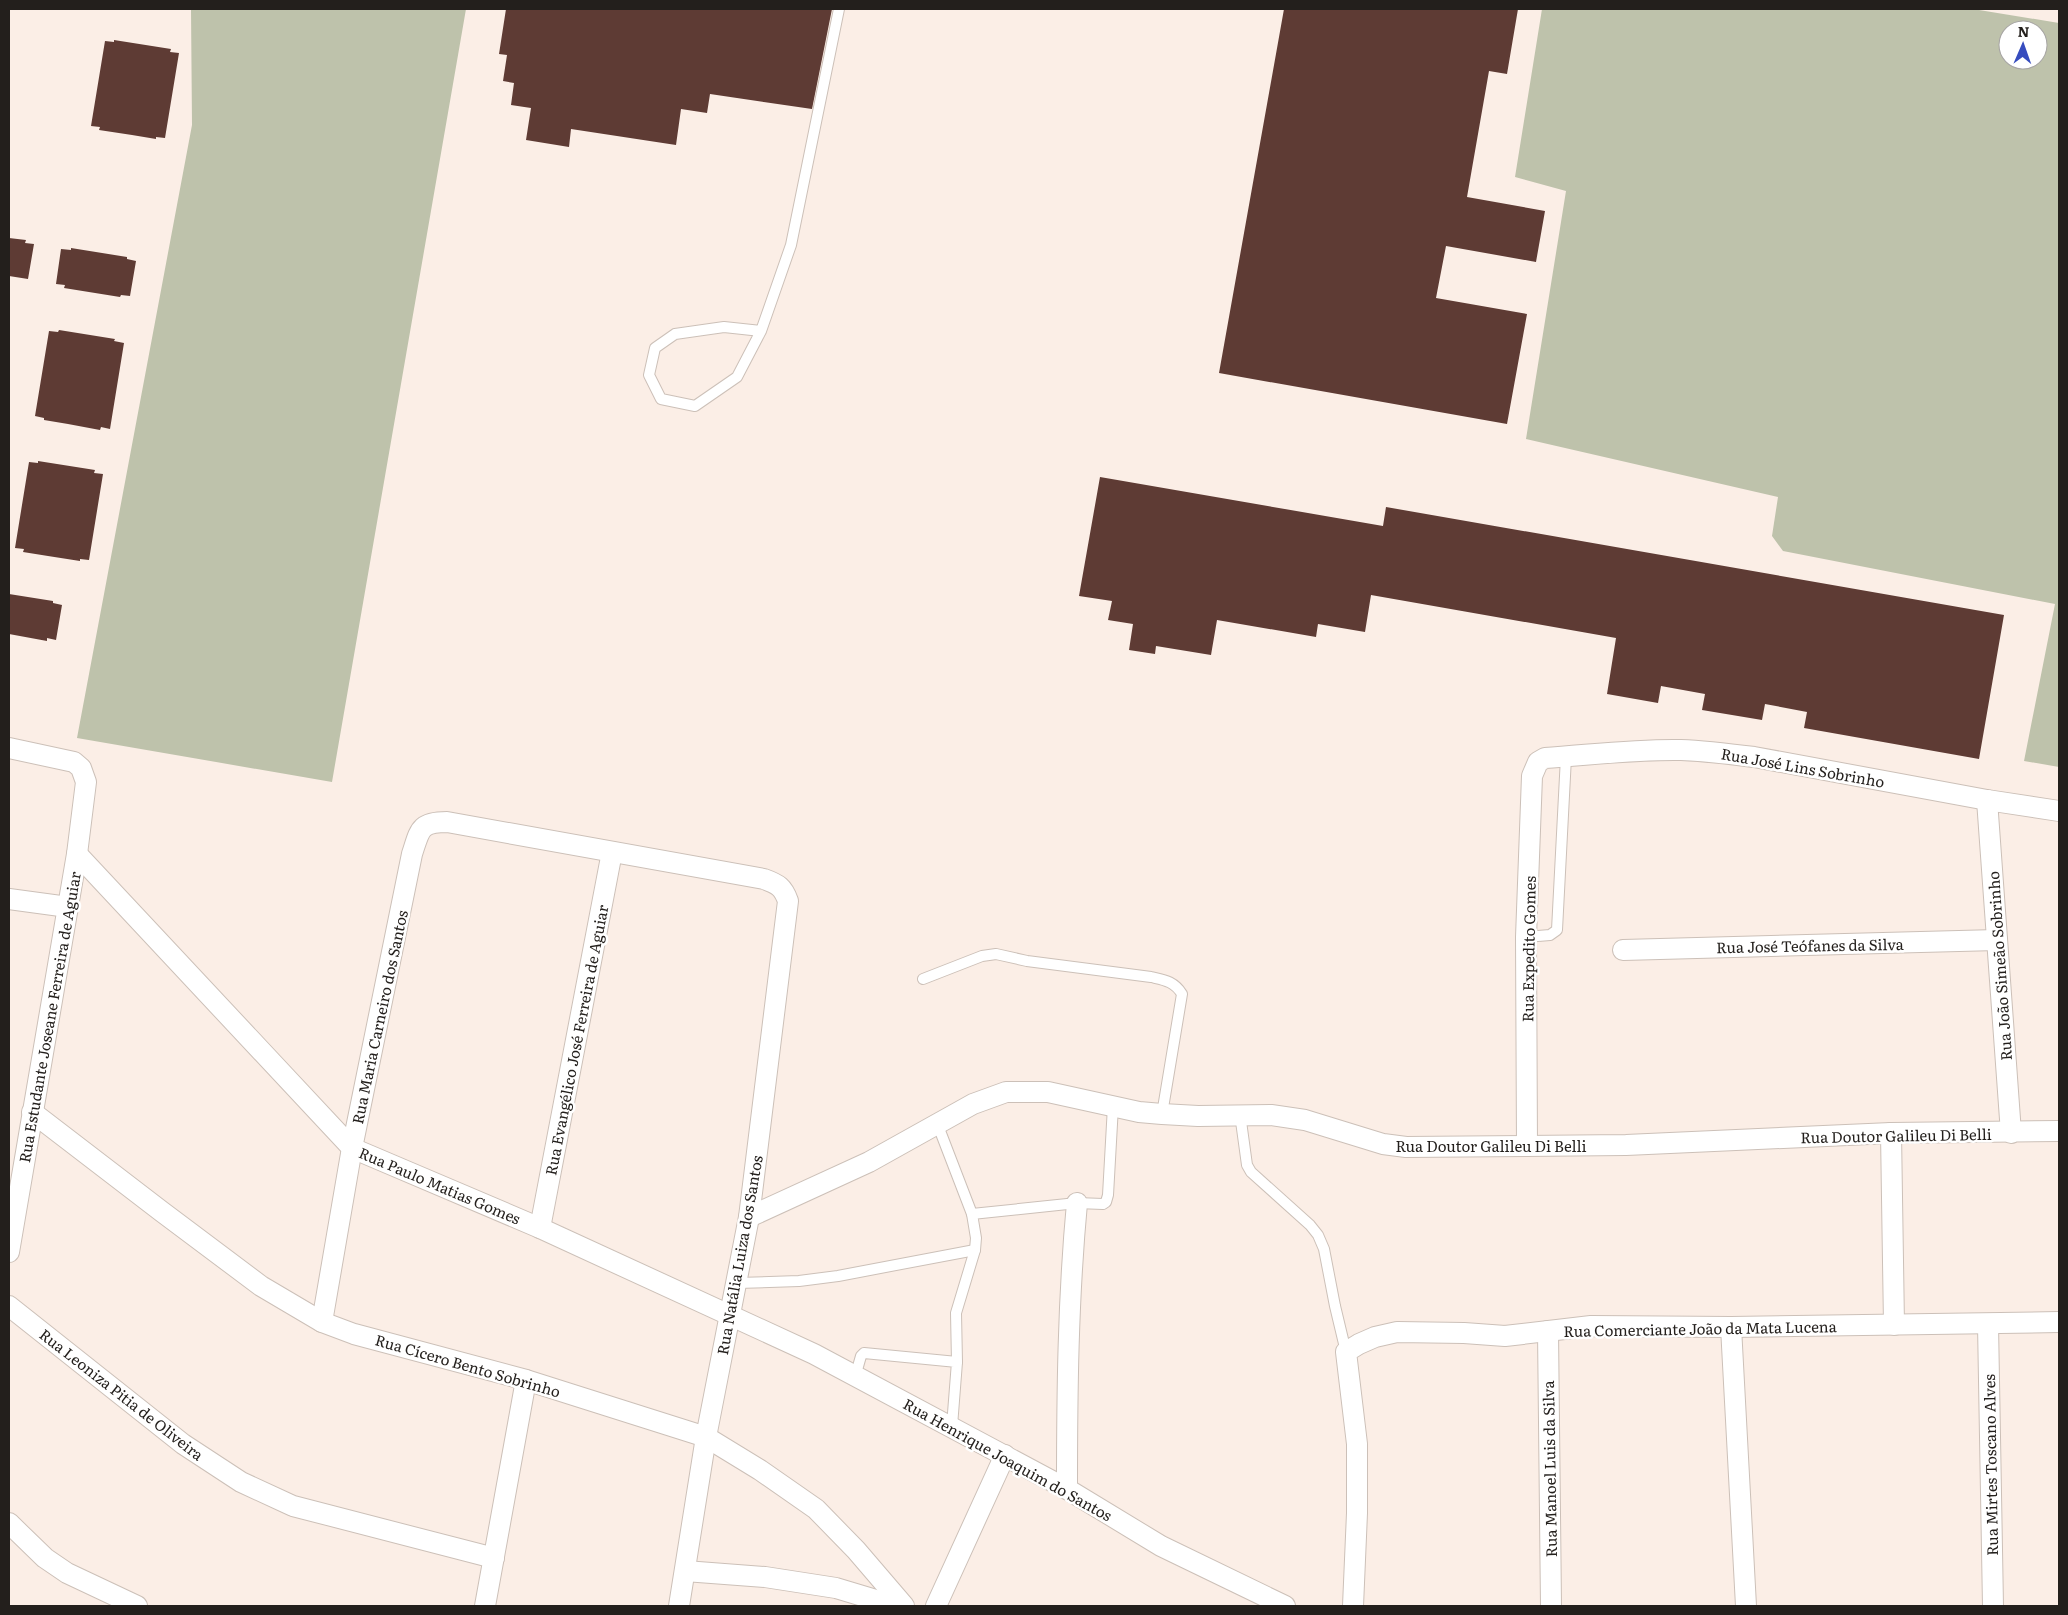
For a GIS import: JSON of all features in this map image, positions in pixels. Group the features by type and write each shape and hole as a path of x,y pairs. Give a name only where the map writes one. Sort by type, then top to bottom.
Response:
{"street":[{"name":"Rua Estudante Joseane Ferreira de Aguiar","path":"9,748 74,762 81,768 86,782 77,854 32,1112 17,1148 9,1252"},
{"name":"Rua José Lins Sobrinho","path":"1545,758 1679,750 1716,752 1754,757 1987,800 2059,811"},
{"name":"Rua Expedito Gomes","path":"1528,1146 1526,937 1532,776 1538,762 1545,758"},
{"name":"Rua João Simeão Sobrinho","path":"1987,800 2012,1133"},
{"name":"Rua Maria Carneiro dos Santos","path":"322,1322 352,1148 412,854 422,827 431,822 447,822 612,852"},
{"name":"Rua Natália Luiza dos Santos","path":"612,852 764,879 777,883 782,888 788,902 748,1216 737,1283 706,1437 679,1606"},
{"name":"Rua Evangélico José Ferreira de Aguiar","path":"540,1228 612,852"},
{"name":"Rua Paulo Matias Gomes","path":"77,854 352,1148 540,1228 730,1315"},
{"path":"9,899 68,908"},
{"name":"Rua José Teófanes da Silva","path":"1622,950 1997,940"},
{"name":"Rua Doutor Galileu Di Belli","path":"748,1216 868,1162 973,1104 1006,1092 1048,1092 1162,1114 1198,1116 1271,1115 1305,1120 1383,1144 1406,1147 1626,1145 1891,1134 2059,1131"},
{"name":"Rua Cícero Bento Sobrinho","path":"32,1112 153,1206 261,1286 322,1322 354,1334 526,1380 706,1437 760,1470 816,1509 856,1550 904,1606"},
{"path":"1891,1134 1894,1325"},
{"path":"1067,1489 1067,1342 1077,1202"},
{"name":"Rua Leoniza Pitia de Oliveira","path":"9,1306 183,1444 241,1482 293,1506 494,1558"},
{"name":"Rua Henrique Joaquim do Santos","path":"730,1315 814,1354 952,1426 1067,1489 1161,1546 1285,1606"},
{"name":"Rua Comerciante João da Mata Lucena","path":"1346,1352 1375,1336 1397,1332 1464,1332 1506,1336 1591,1326 1731,1327 2059,1322"},
{"name":"Rua Mirtes Toscano Alves","path":"1988,1324 1993,1606"},
{"path":"1731,1327 1746,1606"},
{"name":"Rua Manoel Luis da Silva","path":"1548,1331 1551,1606"},
{"path":"1346,1352 1357,1444 1357,1513 1353,1606"},
{"path":"485,1606 526,1380"},
{"path":"936,1606 1005,1455"},
{"path":"9,1523 45,1558 67,1573 138,1606"},
{"path":"685,1571 765,1577 836,1588 896,1606"}],"lane":[{"path":"761,331 724,327 675,334 655,348 649,376 661,399 695,406 737,377 761,331 791,245 839,9"},
{"path":"1526,937 1550,935 1554,934 1557,930 1566,757"},
{"path":"923,979 982,956 996,954 1027,961 1167,980 1174,984 1182,994 1162,1114"},
{"path":"972,1214 1077,1202 1103,1204 1107,1200 1113,1106"},
{"path":"1240,1114 1247,1165 1251,1172 1310,1225 1318,1235 1324,1248 1346,1352"},
{"path":"937,1123 972,1214 976,1238 975,1250 956,1313 956,1362 952,1426"},
{"path":"737,1283 799,1281 838,1276 975,1250"},
{"path":"855,1377 860,1356 864,1353 956,1362"}],"green space":[{"path":"191,9 466,9 332,782 77,738 192,125"},
{"path":"1542,9 1973,9 2041,20 1998,20 1998,70 2048,70 2048,21 2059,23 2059,767 2024,761 2055,604 1783,551 1772,536 1778,497 1526,439 1566,191 1515,177"}],"building":[{"path":"506,9 832,9 812,109 710,94 707,113 681,109 676,145 571,129 569,147 526,140 531,108 511,105 514,83 503,81 507,55 499,54"},
{"path":"1284,9 1518,9 1507,74 1489,71 1467,197 1545,211 1536,262 1446,246 1436,298 1527,314 1507,424 1219,373"},
{"path":"114,40 171,49 170,52 179,53 165,138 156,137 156,139 99,130 100,127 91,126 105,41 114,42"},
{"path":"9,238 26,240 25,243 34,244 28,279 9,276"},
{"path":"71,248 127,257 127,259 136,261 130,296 121,295 120,297 64,288 65,285 56,284 61,249 71,250"},
{"path":"59,330 115,339 114,341 124,343 110,429 101,427 100,430 44,420 44,418 35,416 49,331 58,332"},
{"path":"38,461 95,470 94,473 103,474 89,560 80,559 80,561 23,552 24,549 15,548 29,462 38,463"},
{"path":"1100,477 1383,526 1386,507 2004,615 1979,759 1804,728 1807,712 1765,704 1762,720 1702,710 1705,694 1661,686 1658,703 1607,694 1616,638 1371,595 1365,632 1318,624 1316,637 1217,620 1211,655 1156,646 1155,654 1129,650 1133,624 1108,620 1112,601 1079,596"},
{"path":"9,594 53,601 53,603 62,605 56,640 47,638 47,641 9,634"}]}
